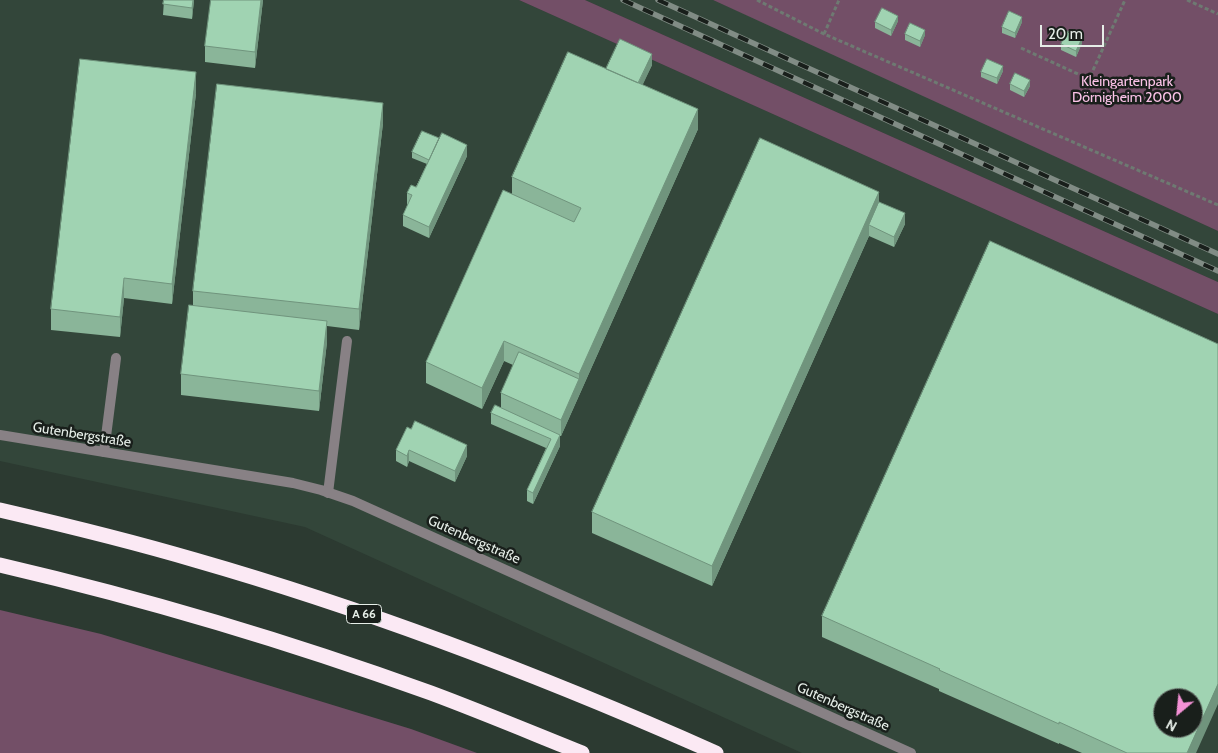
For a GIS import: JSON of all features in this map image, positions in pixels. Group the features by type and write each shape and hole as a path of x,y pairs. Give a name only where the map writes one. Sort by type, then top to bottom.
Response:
{"highway":[{"name":"A 66","path":"0,510 96,532 197,560 443,641 623,712 716,753"},
{"path":"0,565 187,614 279,642 431,694 582,753"}],"street":[{"path":"328,493 347,341"},
{"path":"104,452 116,358"},
{"name":"Gutenbergstraße","path":"0,435 293,483 353,501 911,753"}],"path":[{"path":"757,0 824,34 1218,205"},
{"path":"824,34 839,0"},
{"path":"1021,48 1089,79 1125,0"},
{"path":"1187,0 1218,14"}],"shaded area":[{"path":"0,0 519,0 1218,314 1218,753 802,753 305,527 0,461"},
{"path":"585,0 713,0 806,41 1218,231 1218,282"}],"green space":[{"path":"519,0 585,0 1218,282 1218,314"},
{"name":"Kleingartenpark Dörnigheim 2000","path":"713,0 1218,0 1218,231"},
{"path":"0,610 101,634 411,729 477,753 0,753"}],"building":[{"path":"164,0 193,0 192,8 163,4"},
{"path":"211,0 261,0 255,52 205,46"},
{"path":"882,8 898,16 891,30 875,22"},
{"path":"1009,11 1022,17 1015,33 1002,27"},
{"path":"910,23 925,30 920,41 905,34"},
{"path":"1067,31 1082,38 1076,51 1061,44"},
{"path":"620,39 652,54 638,83 606,69"},
{"path":"568,52 698,109 579,374 504,341 482,388 426,362 503,190 574,222 581,208 512,177"},
{"path":"80,59 196,72 172,284 124,278 120,317 51,309"},
{"path":"987,59 1003,66 997,78 981,72"},
{"path":"1015,73 1030,80 1024,91 1010,84"},
{"path":"217,84 383,103 359,309 193,291"},
{"path":"422,131 439,138 429,160 412,152"},
{"path":"442,133 467,145 429,227 403,215 412,195 407,193 411,185 416,187"},
{"path":"760,138 879,192 712,566 592,512"},
{"path":"879,202 905,213 894,237 869,225"},
{"path":"990,241 1218,344 1218,684 1203,717 1203,688 1153,688 1153,738 1194,738 1187,753 1127,753 822,616"},
{"path":"189,305 327,321 319,391 181,374"},
{"path":"519,352 579,379 561,420 501,393"},
{"path":"495,405 560,435 533,493 527,490 551,439 491,413"},
{"path":"415,421 467,445 455,471 409,450 407,456 396,450 407,427 411,429"}],"railway":[{"path":"623,0 1218,271"},
{"path":"658,0 1218,254"}]}
